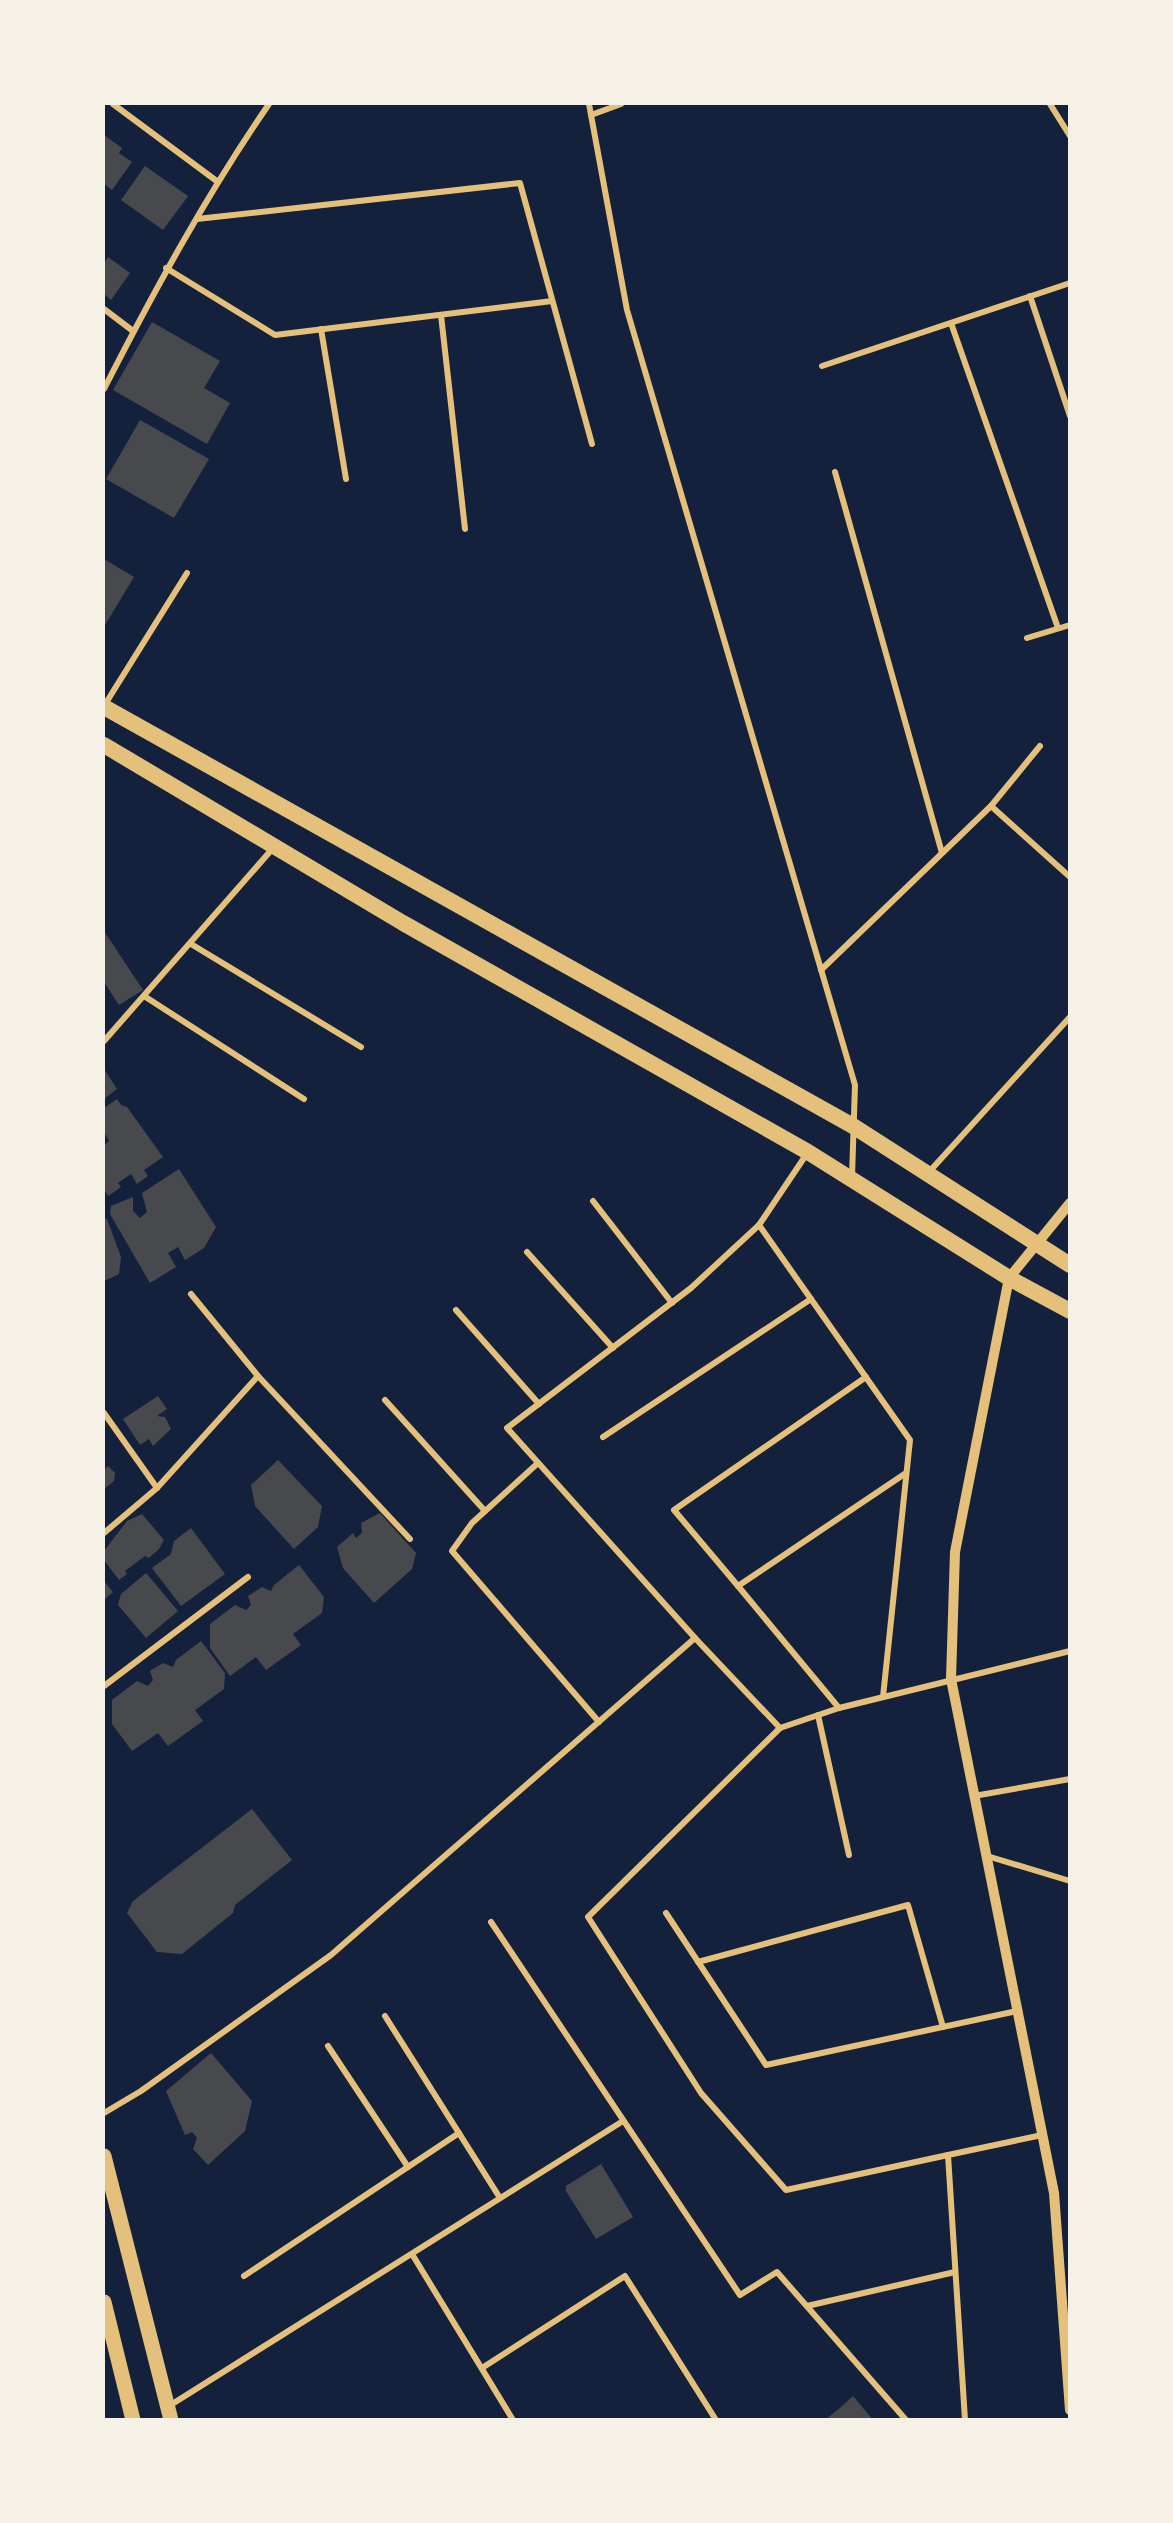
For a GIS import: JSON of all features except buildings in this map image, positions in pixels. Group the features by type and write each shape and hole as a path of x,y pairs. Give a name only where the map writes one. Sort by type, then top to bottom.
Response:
{"highway":[{"path":"104,707 853,1126 1070,1265"},
{"path":"104,745 403,923 808,1152 1009,1278 1070,1311"}],"main road":[{"path":"104,2156 169,2413"},
{"path":"104,2302 133,2420"}],"street":[{"path":"113,104 218,182"},
{"path":"104,389 166,268 269,104"},
{"path":"589,104 627,310 855,1084 852,1178"},
{"path":"591,115 621,104"},
{"path":"1050,104 1070,136"},
{"path":"197,219 520,183 592,444"},
{"path":"166,268 275,335 552,301"},
{"path":"822,366 1070,283"},
{"path":"1030,296 1070,416"},
{"path":"104,309 133,331"},
{"path":"441,315 465,529"},
{"path":"951,323 1058,628"},
{"path":"321,329 346,479"},
{"path":"835,472 942,853"},
{"path":"104,707 187,573"},
{"path":"1027,638 1070,625"},
{"path":"821,970 991,806 1040,746"},
{"path":"991,806 1070,877"},
{"path":"104,1041 275,846"},
{"path":"191,944 361,1047"},
{"path":"144,996 304,1099"},
{"path":"927,1174 1070,1017"},
{"path":"780,1728 695,1638 507,1428 672,1303 759,1225 808,1152"},
{"path":"593,1201 672,1303"},
{"path":"1070,1203 1009,1278 955,1552 951,1679 1054,2193 1066,2297 1070,2410"},
{"path":"759,1225 910,1440 883,1697"},
{"path":"527,1252 613,1348"},
{"path":"191,1294 258,1376 410,1539"},
{"path":"603,1437 811,1299"},
{"path":"456,1310 540,1404"},
{"path":"104,1533 157,1488 258,1376"},
{"path":"839,1708 674,1510 866,1377"},
{"path":"385,1400 485,1511"},
{"path":"104,1413 157,1488"},
{"path":"538,1463 472,1523 452,1551 599,1722"},
{"path":"738,1586 906,1473"},
{"path":"104,1686 248,1576"},
{"path":"104,2113 141,2091 331,1955 695,1638"},
{"path":"1042,2134 786,2190 701,2093 588,1917 780,1728 839,1708 1070,1651"},
{"path":"818,1715 849,1855"},
{"path":"974,1796 1070,1779"},
{"path":"986,1856 1070,1881"},
{"path":"698,1962 908,1905 943,2027"},
{"path":"666,1913 766,2065 1017,2011"},
{"path":"491,1922 740,2295 777,2272 906,2420"},
{"path":"385,2016 501,2198"},
{"path":"328,2046 408,2168"},
{"path":"169,2413 412,2254 623,2121"},
{"path":"244,2276 459,2133"},
{"path":"948,2156 965,2420"},
{"path":"412,2254 513,2420"},
{"path":"807,2306 955,2272"},
{"path":"482,2368 625,2276 716,2420"}]}
